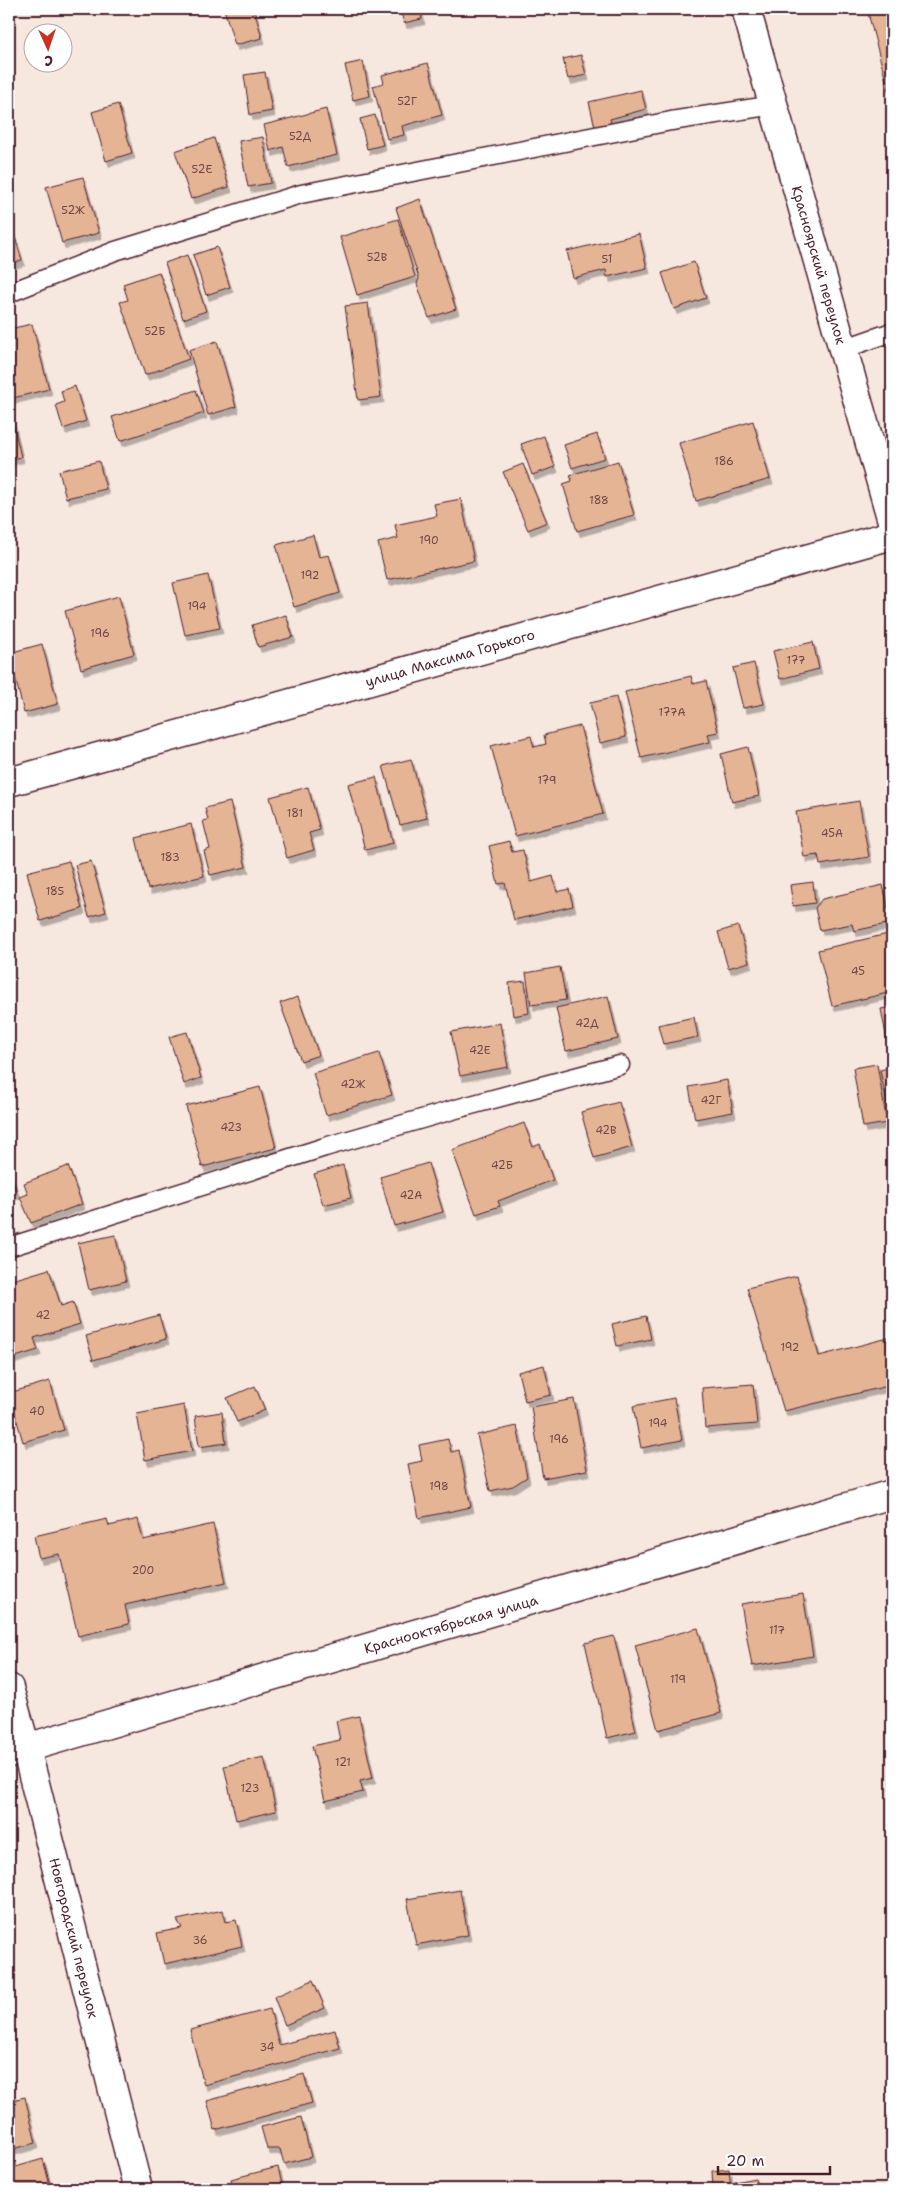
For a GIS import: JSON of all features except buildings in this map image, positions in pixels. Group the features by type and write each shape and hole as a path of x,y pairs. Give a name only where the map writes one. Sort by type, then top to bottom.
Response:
{"street":[{"name":"Красноярский переулок","path":"746,9 892,521"},
{"name":"улица Максима Горького","path":"9,782 892,535"},
{"name":"Краснооктябрьская улица","path":"17,1751 892,1494"},
{"name":"Новгородский переулок","path":"9,1688 17,1751 138,2189"}],"lane":[{"path":"9,293 115,251 301,194 607,133 774,105"},
{"path":"843,349 892,332"},
{"path":"9,1247 456,1108 620,1065"}]}
